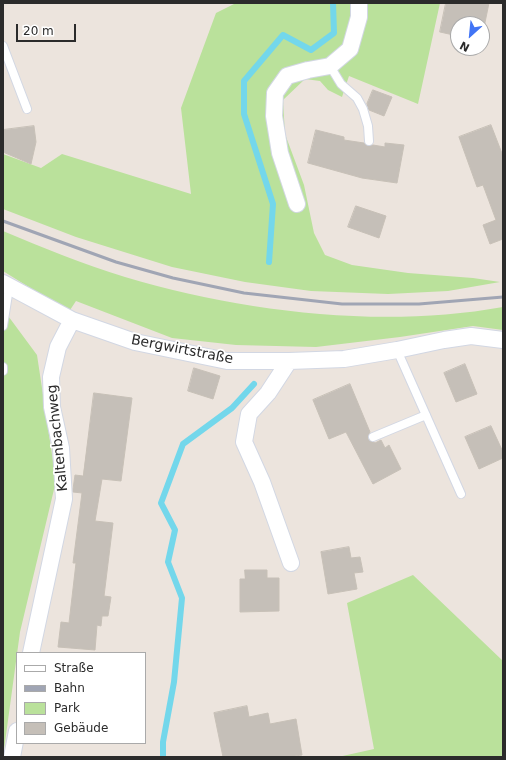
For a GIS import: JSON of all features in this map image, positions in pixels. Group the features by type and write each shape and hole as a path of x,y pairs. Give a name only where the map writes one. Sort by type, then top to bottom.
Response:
{"street":[{"path":"297,204 280,153 274,116 275,93 287,76 330,66 350,49 359,18 359,3"},
{"name":"Bergwirtstraße","path":"6,286 72,320 135,342 227,361 289,361 344,358 472,336 503,340"},
{"name":"Kaltenbachweg","path":"31,652 64,499 61,448 52,407 51,377 58,347 72,320"},
{"path":"289,361 268,393 249,414 244,442 262,482 291,563"},
{"path":"12,757 16,736"}],"lane":[{"path":"3,46 26,109"},
{"path":"330,66 341,84 357,98 363,109 368,126 369,141"},
{"path":"3,326 6,286"},
{"path":"397,350 462,494"},
{"path":"372,437 426,415"}],"green space":[{"path":"236,3 440,3 418,104 349,76 342,97 328,90 320,81 305,79 283,100 285,134 304,185 314,233 325,255 352,265 408,273 473,278 500,282 448,291 388,294 311,291 245,282 172,267 76,237 3,209 3,154 41,168 62,154 191,194 181,108 216,13"},
{"path":"3,231 63,256 109,272 217,300 264,308 361,316 409,317 503,307 503,330 473,326 400,337 316,347 236,345 172,338 76,301 70,310 43,296 3,271"},
{"path":"3,309 37,355 56,481 20,632 17,652 16,652 3,757"},
{"path":"413,575 503,661 503,757 338,757 374,749 347,603"}],"building":[{"path":"446,3 489,3 486,16 450,16 450,34 440,32"},
{"path":"373,90 392,97 384,116 369,110 367,104"},
{"path":"491,125 503,156 503,239 490,244 483,225 496,220 483,185 477,187 459,137"},
{"path":"34,126 36,142 31,164 3,152 3,130"},
{"path":"316,130 344,137 344,140 364,143 369,146 373,145 385,147 385,143 404,145 397,183 362,178 308,163"},
{"path":"356,206 386,216 379,238 348,227"},
{"path":"465,364 477,394 456,402 444,373"},
{"path":"194,368 220,376 213,399 188,391"},
{"path":"350,384 370,432 368,439 375,443 381,440 385,448 389,445 401,469 373,484 346,432 329,439 313,400"},
{"path":"94,393 132,398 121,481 102,479 95,521 113,523 104,596 111,597 108,616 102,616 101,626 97,625 95,650 58,647 61,622 69,623 76,563 73,563 82,493 73,492 73,489 75,475 83,476"},
{"path":"491,426 503,452 503,458 479,469 465,437"},
{"path":"349,547 351,558 360,557 363,572 354,573 357,589 328,594 321,552"},
{"path":"245,570 267,570 267,578 279,578 279,611 240,612 240,579 245,579"},
{"path":"247,706 249,717 268,713 270,724 296,719 302,755 288,757 223,757 214,713"}],"waterway":[{"path":"269,262 273,204 244,114 244,81 283,35 311,50 334,33 333,3"},
{"path":"163,757 163,742 174,682 182,598 168,562 175,530 161,503 183,444 232,408 254,384"}],"railway":[{"path":"3,221 116,262 173,278 244,293 342,304 419,304 503,297"}]}
